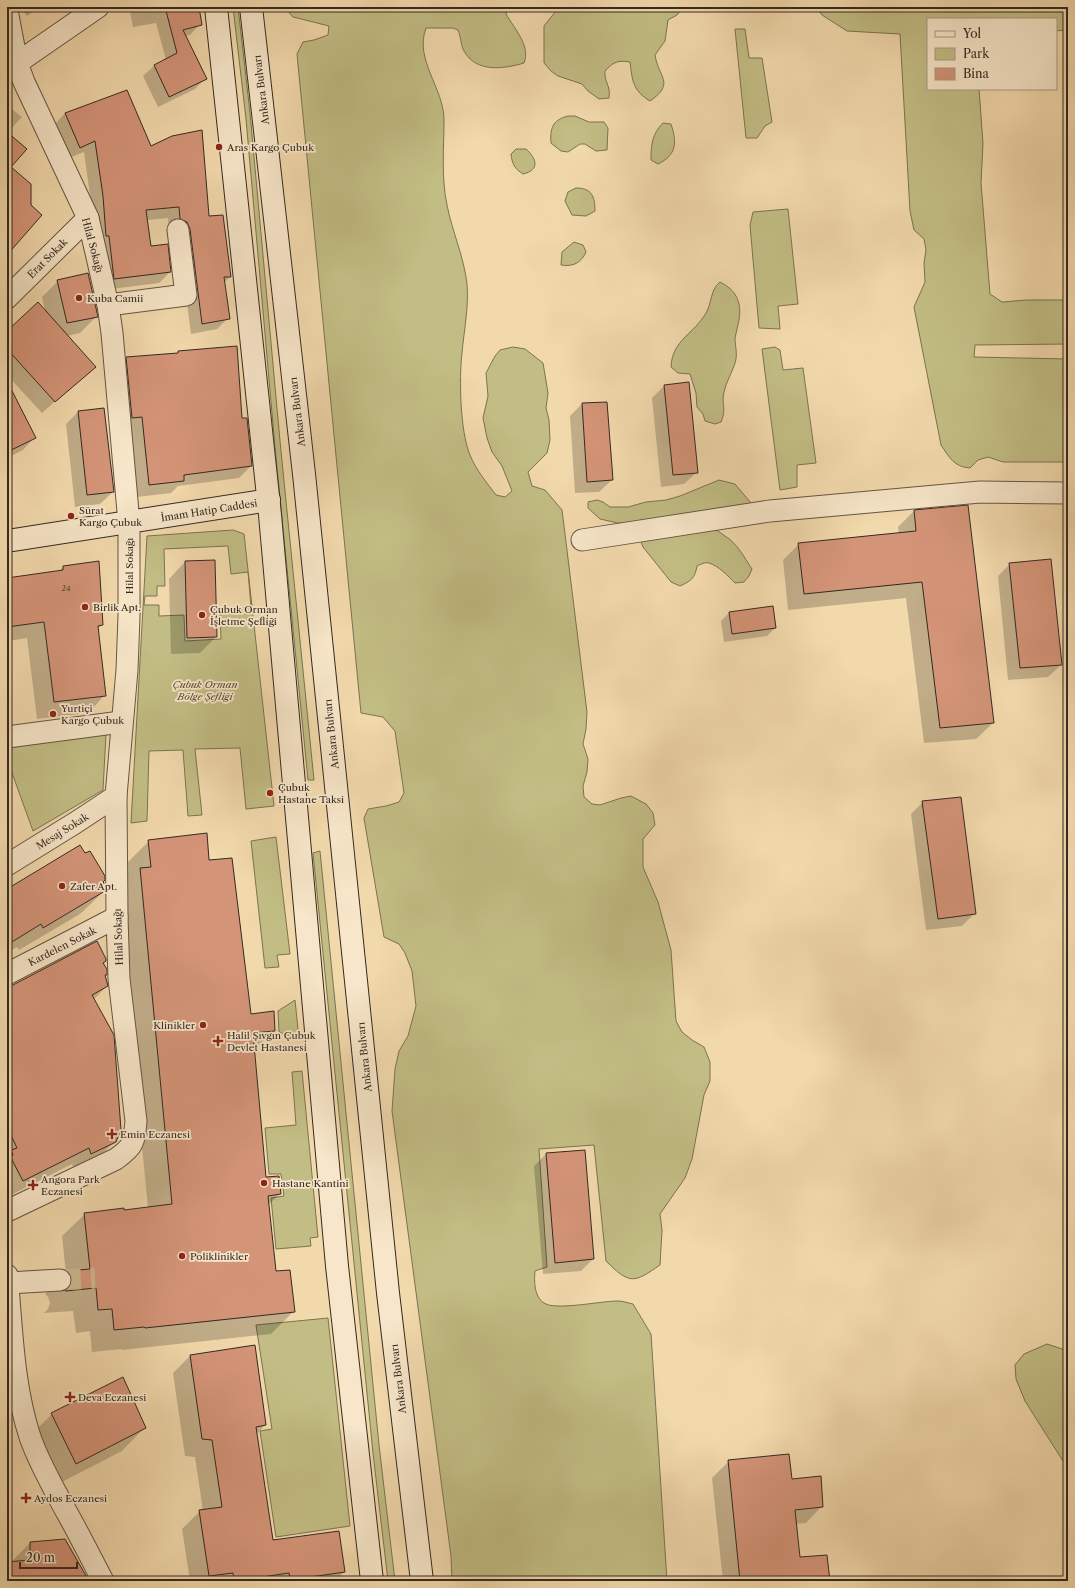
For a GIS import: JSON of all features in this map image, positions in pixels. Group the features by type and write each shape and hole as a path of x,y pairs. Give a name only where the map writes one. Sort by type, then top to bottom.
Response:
{"main road":[{"path":"216,7 269,500 337,1266 372,1581"},
{"name":"Ankara Bulvarı","path":"251,7 304,474 388,1292 422,1581"},
{"name":"İmam Hatip Caddesi","path":"7,541 269,500"}],"street":[{"path":"12,68 98,7"},
{"name":"Hilal Sokağı","path":"7,10 12,68 24,82 88,218 108,305 112,333 129,523 129,616 127,670 121,722 116,796 117,918 119,979 136,1121 134,1139 129,1150 116,1159 7,1211"},
{"name":"Erat Sokak","path":"7,298 88,218"},
{"path":"108,305 186,295 178,230"},
{"path":"582,540 770,511 980,492 1068,493"},
{"path":"7,738 121,722"},
{"name":"Mesaj Sokak","path":"7,865 116,796"},
{"name":"Kardelen Sokak","path":"7,974 117,918"},
{"path":"60,1280 7,1279 12,1377 39,1460 103,1581"}],"green space":[{"path":"233,7 238,7 250,113 280,441 314,780 308,780 275,447 246,119"},
{"path":"284,7 508,7 506,14 521,37 525,50 526,57 524,63 508,67 491,68 476,63 469,58 463,49 458,30 453,28 426,28 423,40 426,63 443,108 443,173 445,194 467,284 467,310 461,377 461,405 464,433 472,461 478,471 496,495 505,497 512,491 502,466 492,452 487,438 483,418 488,396 486,373 500,350 513,347 525,349 543,363 548,393 546,408 549,420 550,440 547,453 528,472 532,486 545,490 562,510 587,712 583,744 588,759 587,772 583,786 584,797 592,804 600,805 631,796 646,804 653,813 655,825 643,839 643,867 658,902 671,950 676,1021 682,1032 704,1047 710,1062 710,1081 704,1095 692,1159 685,1178 660,1214 662,1230 660,1265 638,1278 632,1279 621,1274 606,1261 594,1145 539,1149 547,1267 535,1271 535,1285 537,1294 542,1302 552,1306 570,1306 611,1301 633,1304 651,1334 667,1581 452,1581 451,1556 392,1111 395,1069 399,1051 408,1036 416,1006 412,971 405,953 399,944 384,937 364,818 368,809 399,802 404,793 395,731 383,717 361,713 297,54 303,42 328,35 329,26 293,17"},
{"path":"561,7 683,7 677,15 668,20 665,41 655,55 664,84 658,95 650,101 640,93 634,84 630,62 616,62 605,71 609,98 599,99 588,91 582,84 558,76 551,71 544,63 544,26"},
{"path":"816,7 1068,7 1068,30 1057,31 1057,18 927,18 927,90 979,90 983,143 981,183 990,294 1002,302 1027,300 1068,300 1068,344 975,345 974,357 1068,359 1068,465 1063,462 1003,462 988,457 978,460 970,468 960,466 952,461 941,445 914,307 925,282 924,263 926,250 924,239 914,230 910,211 900,34 847,31 822,15"},
{"path":"735,29 745,29 749,58 762,58 772,122 765,126 757,138 746,138"},
{"path":"568,116 575,116 589,122 604,122 608,128 607,150 596,151 585,144 580,144 568,152 561,151 551,143 553,126 558,120"},
{"path":"663,123 671,124 675,142 669,156 658,164 651,160 652,145 656,131"},
{"path":"516,149 526,149 530,153 535,164 532,170 523,174 516,168 512,161 511,154"},
{"path":"576,188 581,188 592,194 595,211 586,216 572,215 565,201 568,192"},
{"path":"788,209 798,304 778,306 780,329 759,328 750,225 753,212"},
{"path":"574,242 583,245 586,252 584,256 573,265 561,265 562,252"},
{"path":"720,282 726,285 737,297 740,314 735,338 736,360 724,392 723,417 721,422 715,424 705,421 703,414 697,407 696,393 690,374 678,373 671,367 675,350 706,313 714,289"},
{"path":"775,347 780,350 783,370 803,368 816,463 797,465 797,487 780,490 762,349"},
{"path":"719,480 735,484 751,503 753,513 706,524 729,539 737,546 743,555 752,569 744,582 735,583 713,564 703,563 697,566 694,576 690,581 680,586 671,582 643,547 636,528 630,523 618,523 600,519 588,508 588,502 597,500 610,507 628,507 646,502 666,500 680,496"},
{"name":"Çubuk Orman Bölge Şefliği","path":"233,530 244,534 274,806 246,809 240,748 195,749 202,815 188,816 183,750 149,751 147,821 131,823 147,536","holes":["228,546 231,574 248,572 251,607 220,610 221,639 185,641 184,615 159,616 159,605 144,605 145,596 157,596 157,586 165,586 164,549"]},
{"path":"106,734 103,790 33,831 7,759 7,748"},
{"path":"276,837 290,954 277,955 279,967 265,968 251,841"},
{"path":"320,851 379,1445 395,1581 388,1581 373,1453 313,853"},
{"path":"295,1000 299,1039 279,1032 278,1011"},
{"path":"302,1071 318,1237 310,1238 311,1246 276,1249 271,1198 284,1196 281,1174 269,1174 265,1128 296,1125 292,1072"},
{"path":"328,1318 350,1526 276,1537 260,1431 272,1429 256,1325"},
{"path":"1047,1344 1068,1351 1068,1469 1025,1401 1016,1379 1015,1365 1024,1354"}],"building":[{"path":"165,7 199,7 202,25 183,30 207,79 169,97 154,65 177,53"},
{"path":"127,90 151,146 172,136 202,130 209,216 223,215 231,277 224,277 230,319 202,324 190,229 187,222 180,219 179,207 146,210 151,246 168,244 171,272 114,279 109,236 106,236 103,196 95,141 80,148 65,113"},
{"path":"7,132 27,149 11,167 31,184 31,205 42,215 7,255"},
{"name":"Kuba Camii","path":"88,273 98,317 67,323 57,280"},
{"path":"38,302 96,367 55,402 7,349 7,331"},
{"path":"237,346 242,418 247,418 252,466 184,475 184,481 149,485 142,417 132,418 126,357"},
{"path":"7,381 36,438 7,452"},
{"path":"689,382 698,473 673,475 664,385"},
{"path":"607,402 613,480 587,482 582,403"},
{"path":"104,408 114,492 87,495 78,411"},
{"path":"968,505 994,723 940,728 922,582 804,594 798,543 916,531 914,510"},
{"path":"1051,559 1062,665 1020,668 1009,563"},
{"name":"Çubuk Orman İşletme Şefliği","path":"215,560 217,637 187,638 185,561"},
{"path":"99,561 103,625 98,626 106,696 54,702 44,622 7,627 7,578 63,570 63,566"},
{"path":"773,606 776,628 732,634 729,612"},
{"path":"961,797 976,914 938,919 922,801"},
{"path":"207,833 209,860 232,858 251,1014 274,1011 275,1031 253,1033 266,1177 279,1176 281,1194 268,1196 276,1271 290,1270 295,1312 114,1330 112,1309 98,1310 96,1288 65,1291 70,1286 72,1280 67,1271 90,1269 84,1213 172,1204 140,868 151,867 148,840"},
{"name":"Zafer Apt.","path":"80,845 85,853 90,851 105,876 105,880 103,882 105,885 105,891 43,928 41,924 7,945 7,889"},
{"path":"97,941 106,959 103,963 107,969 107,975 105,975 108,986 92,995 114,1035 121,1130 116,1142 91,1154 89,1148 23,1181 10,1156 13,1155 11,1150 17,1148 7,1127 7,986 13,985"},
{"path":"585,1150 594,1259 555,1263 546,1153"},
{"path":"255,1345 266,1425 256,1427 273,1540 339,1531 345,1572 290,1580 289,1573 236,1581 234,1581 233,1573 209,1576 199,1510 222,1507 212,1440 202,1439 190,1355"},
{"path":"123,1377 146,1428 76,1464 51,1413"},
{"path":"789,1454 792,1479 821,1476 823,1507 795,1510 800,1557 827,1555 830,1581 740,1581 728,1460"},
{"path":"65,1539 89,1581 7,1581 7,1562 30,1560 30,1542"}],"tunnel":[{"path":"60,1280 95,1278"}],"place":[{"name":"Aras Kargo Çubuk","path":"219,147"},
{"name":"Kuba Camii","path":"79,298"},
{"name":"Sürat Kargo Çubuk","path":"71,516"},
{"name":"Birlik Apt.","path":"85,607"},
{"name":"Çubuk Orman İşletme Şefliği","path":"202,615"},
{"name":"Yurtiçi Kargo Çubuk","path":"53,714"},
{"name":"Çubuk Hastane Taksi","path":"270,793"},
{"name":"Zafer Apt.","path":"62,886"},
{"name":"Klinikler","path":"203,1025"},
{"name":"Halil Şıvgın Çubuk Devlet Hastanesi","path":"218,1041"},
{"name":"Emin Eczanesi","path":"112,1134"},
{"name":"Hastane Kantini","path":"264,1183"},
{"name":"Angora Park Eczanesi","path":"33,1185"},
{"name":"Poliklinikler","path":"182,1256"},
{"name":"Deva Eczanesi","path":"70,1397"},
{"name":"Aydos Eczanesi","path":"26,1498"}]}
